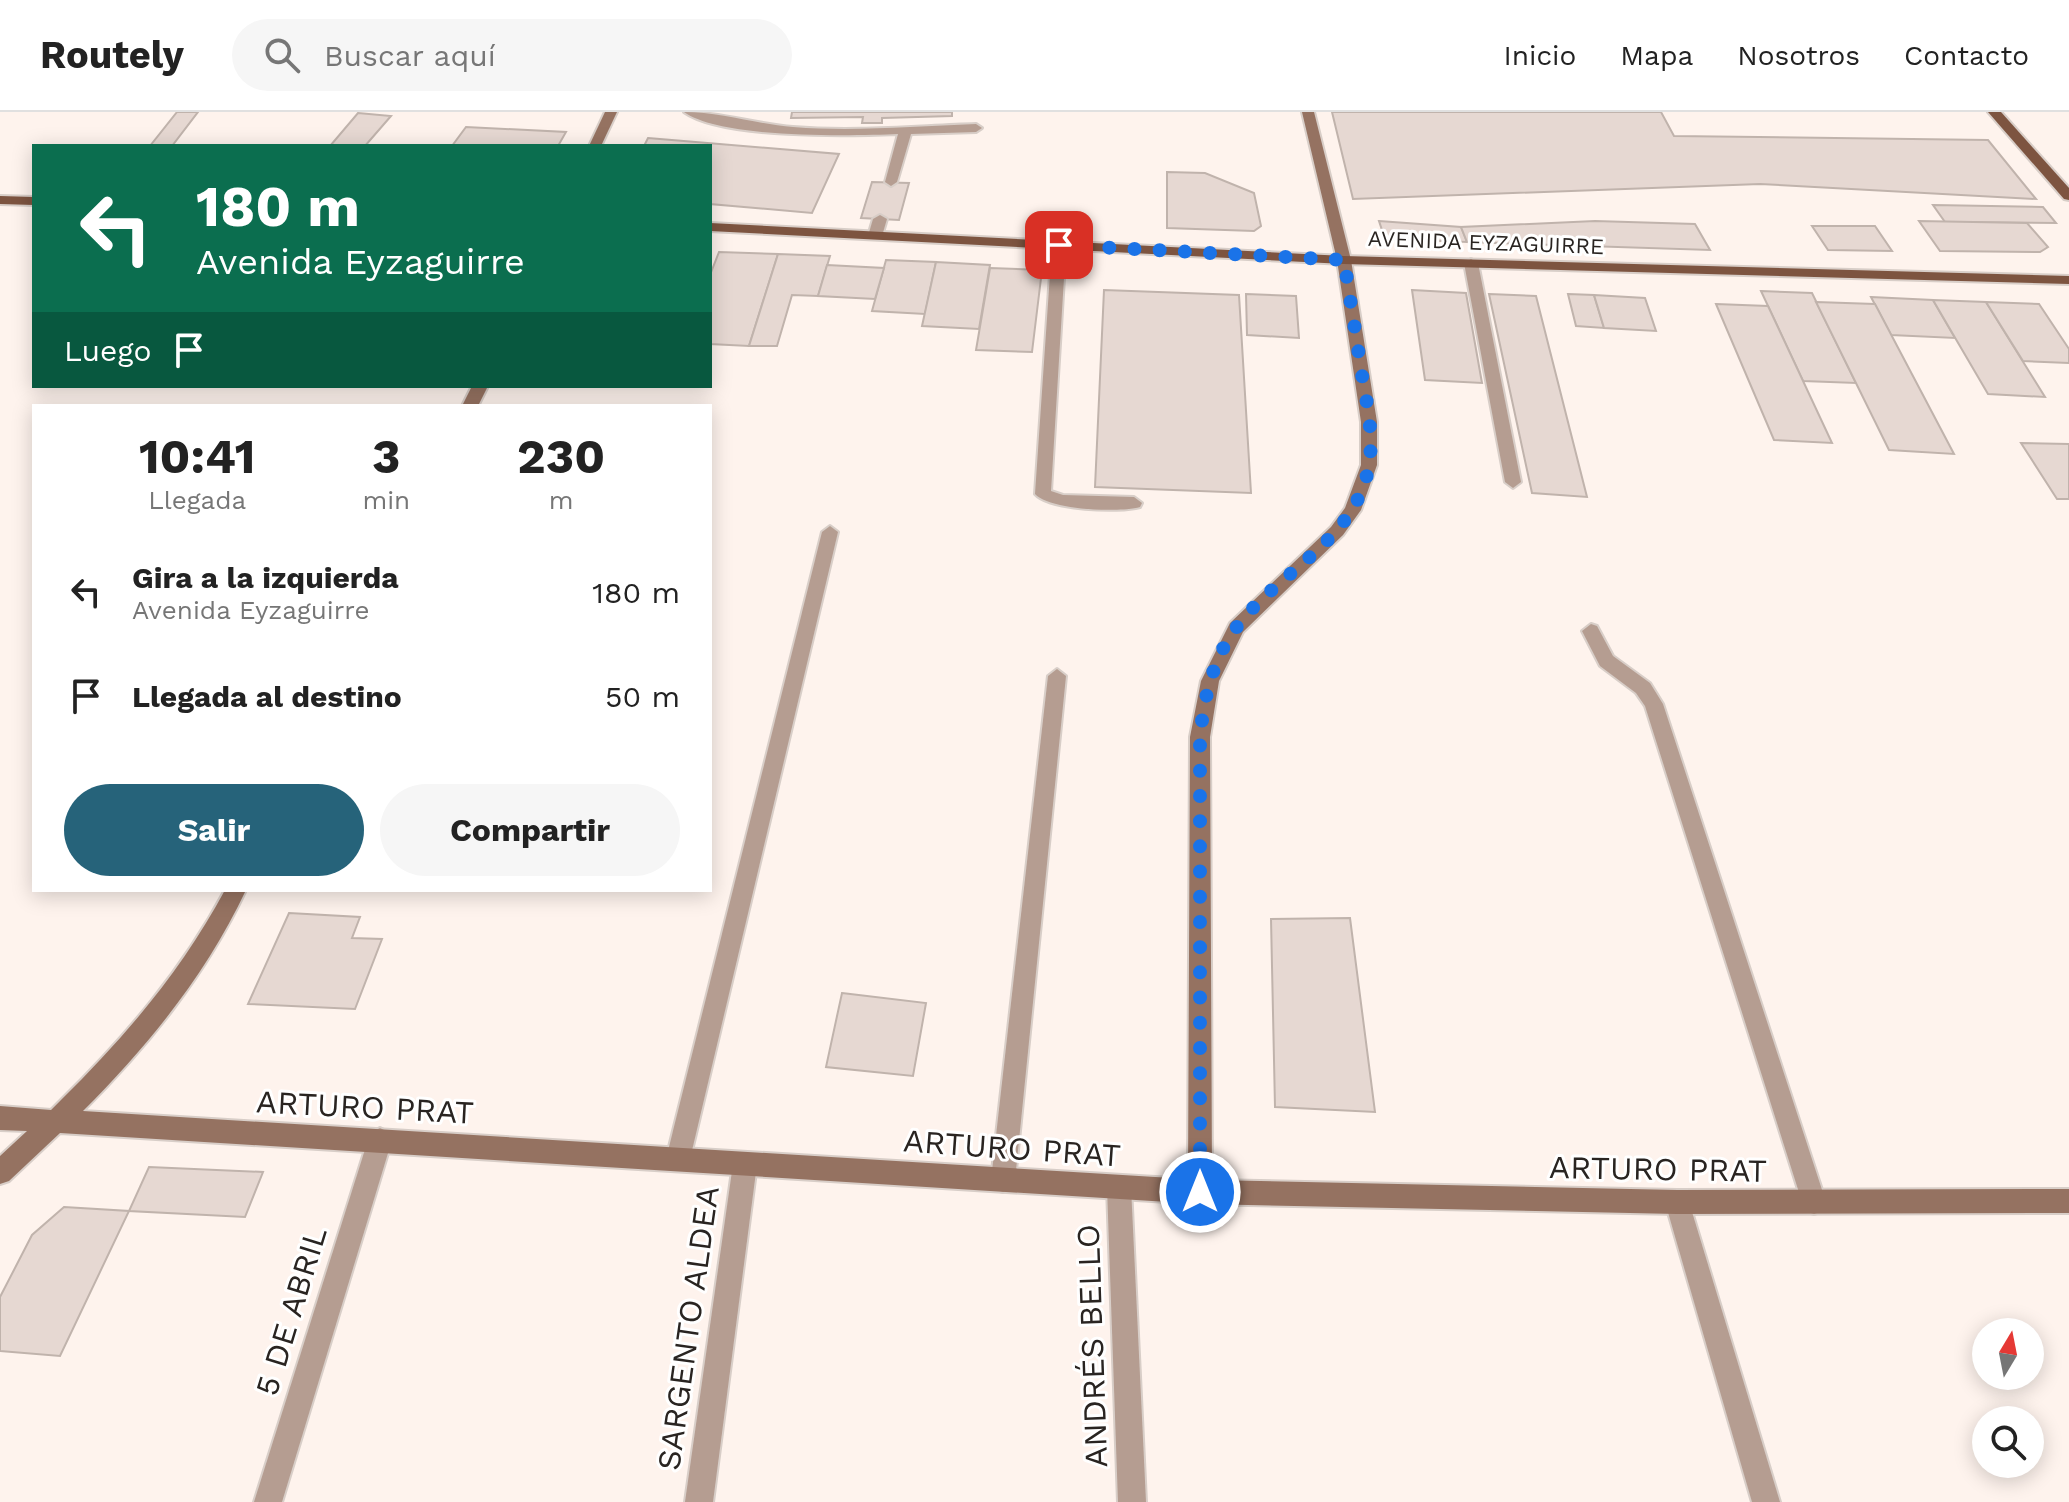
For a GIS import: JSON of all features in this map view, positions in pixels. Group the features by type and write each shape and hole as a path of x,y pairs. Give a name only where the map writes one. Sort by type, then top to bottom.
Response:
{"main road":[{"path":"1994,112 2069,196"},
{"path":"0,200 32,201"},
{"name":"AVENIDA EYZAGUIRRE","path":"712,227 1344,260 2069,280"}],"street":[{"path":"596,144 611,112"},
{"path":"690,112 755,128 976,128"},
{"path":"1200,1192 1200,737 1203,708 1215,668 1236,628 1337,531 1353,510 1369,465 1369,422 1344,260 1308,112"},
{"path":"891,182 906,129"},
{"path":"875,236 880,219"},
{"path":"1059,245 1043,494 1061,501 1134,503"},
{"path":"1471,263 1513,482"},
{"path":"678,1159 830,532"},
{"path":"1591,631 1606,661 1643,688 1654,704 1814,1202"},
{"path":"1003,1180 1057,676"},
{"path":"0,1172 57,1121 155,1020 207,945 235,892"},
{"name":"ARTURO PRAT","path":"0,1118 1200,1192 1677,1202 2069,1201"},
{"name":"5 DE ABRIL","path":"268,1502 380,1140"},
{"name":"SARGENTO ALDEA","path":"699,1502 745,1164"},
{"name":"ANDRÉS BELLO","path":"1119,1187 1132,1502"},
{"path":"1677,1202 1766,1502"}],"building":[{"path":"177,112 198,112 174,144 152,144"},
{"path":"792,112 952,112 952,116 882,118 882,123 862,123 863,117 791,118"},
{"path":"1332,112 1661,112 1674,136 1988,140 2036,199 1760,184 1353,199"},
{"path":"358,113 391,116 367,144 332,144"},
{"path":"466,127 566,132 559,144 453,144"},
{"path":"648,138 839,154 812,213 712,204 712,144 645,144"},
{"path":"1167,172 1205,173 1254,193 1261,226 1254,231 1167,228"},
{"path":"872,182 909,183 899,220 861,218"},
{"path":"1933,205 2043,207 2056,223 1945,222"},
{"path":"1379,221 1461,227 1467,242 1385,239"},
{"path":"1595,221 1695,224 1710,250 1467,242 1461,227"},
{"path":"1919,221 2027,223 2048,247 2040,252 1940,251"},
{"path":"1812,226 1875,226 1892,251 1828,250"},
{"path":"719,252 778,254 749,346 712,344 712,270"},
{"path":"778,254 830,256 818,296 792,295 777,346 749,346"},
{"path":"886,260 936,262 925,314 872,311"},
{"path":"936,262 990,265 979,329 922,326"},
{"path":"827,265 884,268 875,299 818,296"},
{"path":"990,268 1042,270 1032,352 976,350"},
{"path":"1104,290 1239,295 1251,493 1095,487"},
{"path":"1412,290 1466,293 1482,383 1425,380"},
{"path":"1761,291 1812,293 1856,383 1803,381"},
{"path":"1246,294 1296,296 1299,338 1247,335"},
{"path":"1489,294 1536,296 1587,497 1532,493"},
{"path":"1568,294 1594,295 1604,328 1576,326"},
{"path":"1594,295 1645,298 1656,331 1604,328"},
{"path":"1871,297 1933,300 1955,338 1891,335"},
{"path":"1933,300 1986,302 2045,397 1988,394"},
{"path":"1816,302 1875,304 1954,454 1889,450"},
{"path":"1986,302 2039,304 2069,349 2069,363 2023,361"},
{"path":"1716,304 1768,306 1832,443 1774,440"},
{"path":"2021,443 2069,444 2069,499 2057,499"},
{"path":"289,913 360,917 352,938 382,939 355,1009 248,1004"},
{"path":"1350,918 1375,1112 1275,1107 1271,919"},
{"path":"842,993 926,1003 913,1076 826,1067"},
{"path":"149,1167 263,1172 245,1217 129,1211"},
{"path":"64,1207 129,1211 60,1356 0,1351 0,1297 32,1235"}],"route":[{"path":"1059,245 1344,260 1369,422 1369,465 1353,510 1318,551 1236,628 1220,656 1203,708 1200,737 1200,1192"}]}
